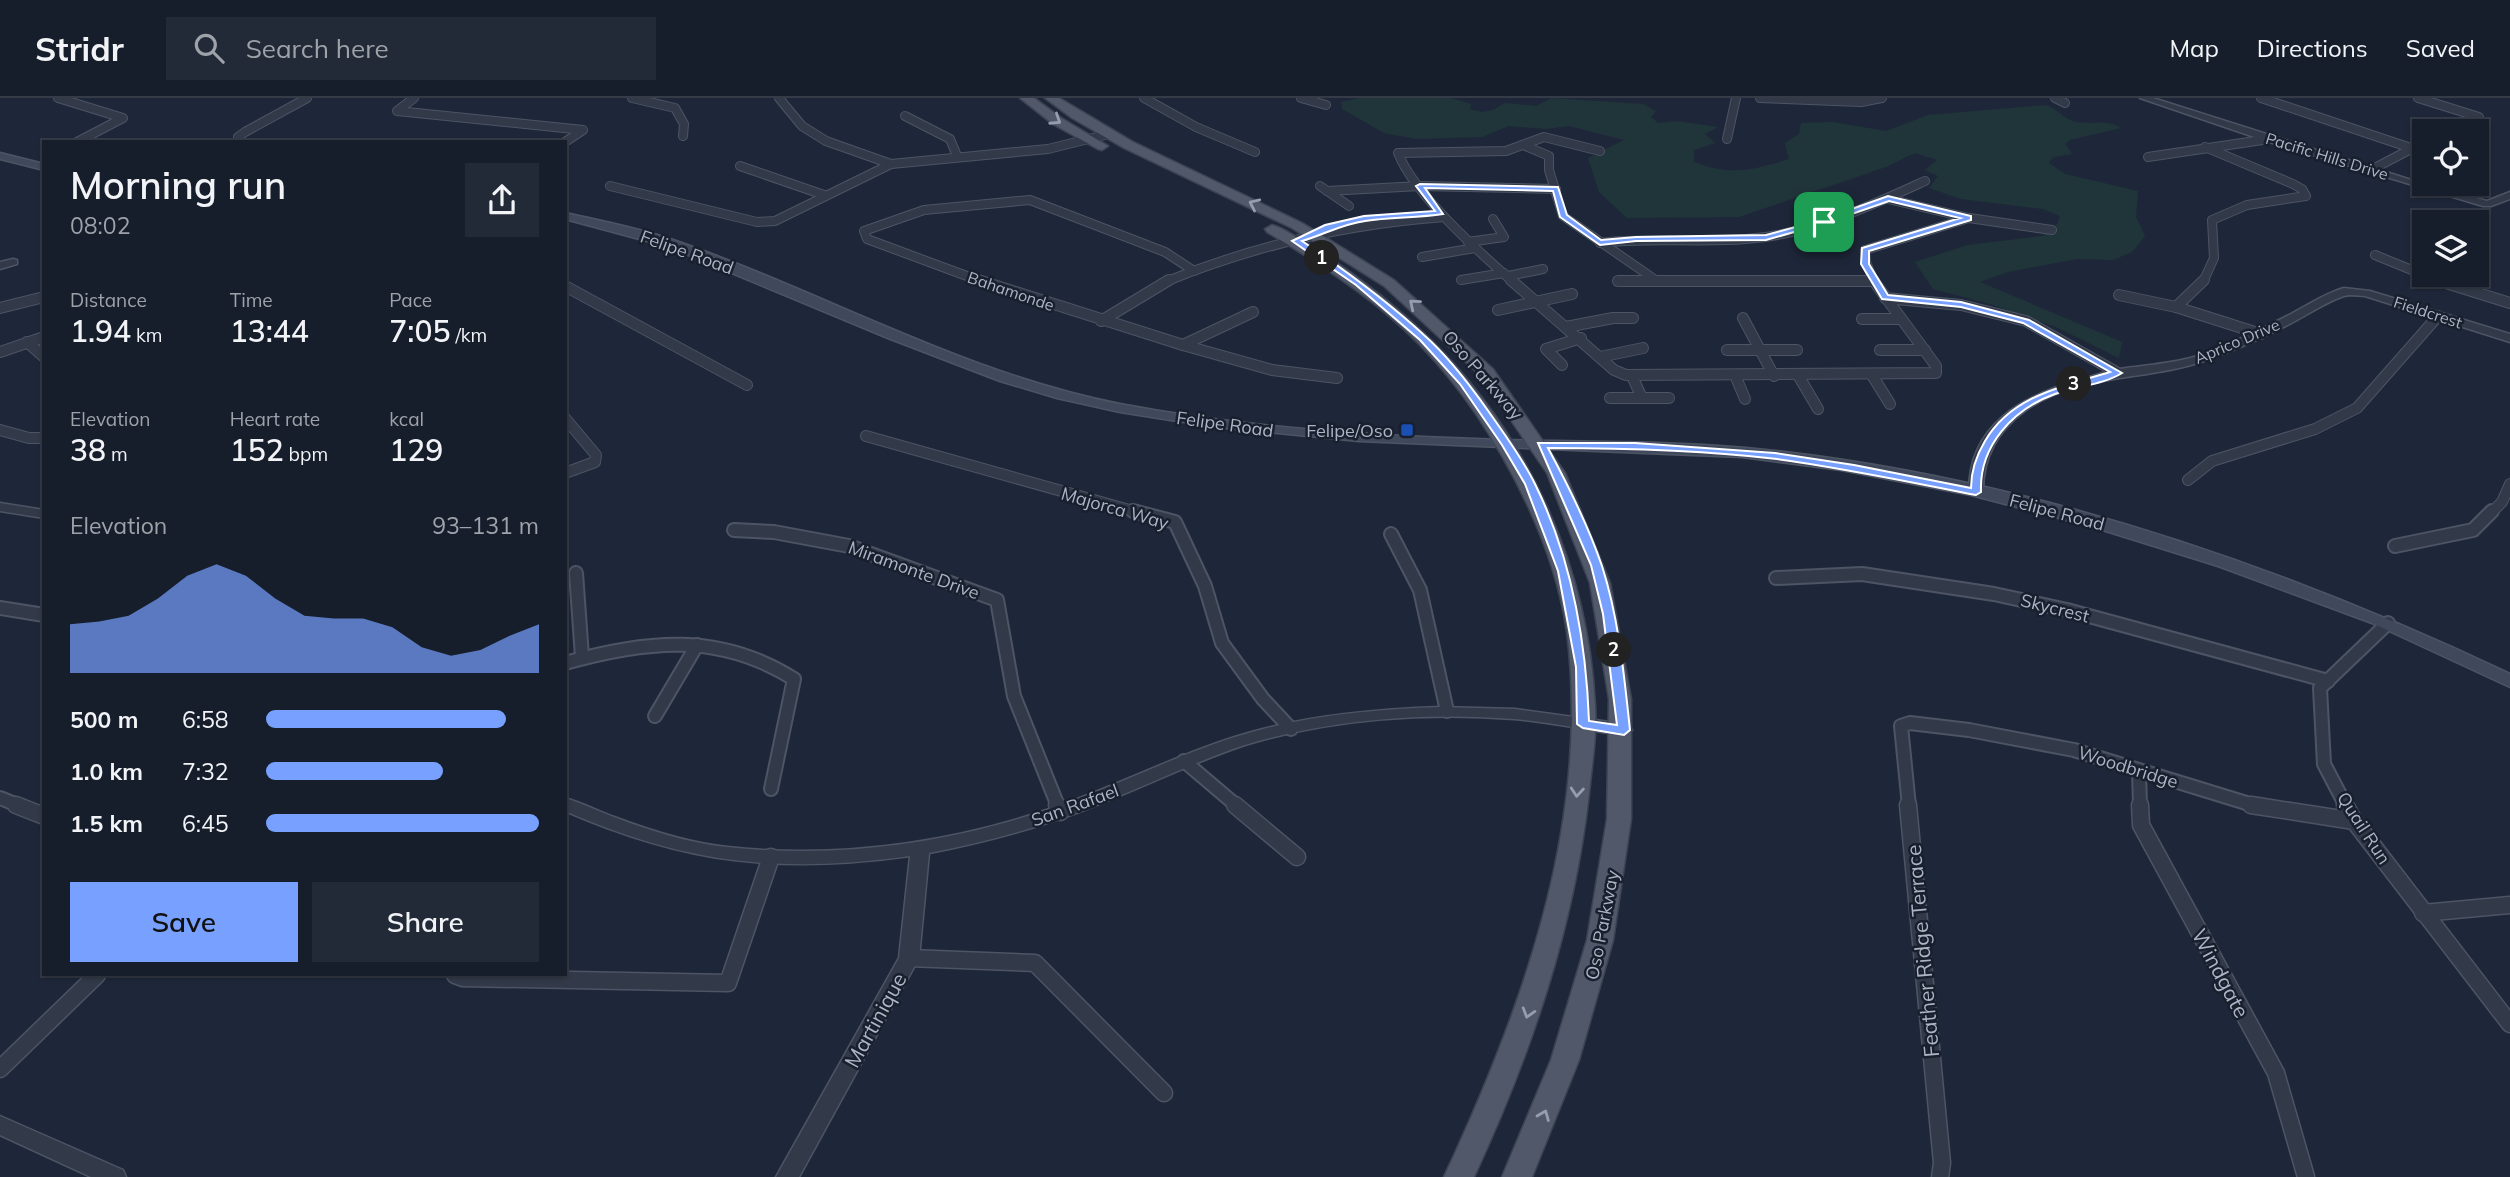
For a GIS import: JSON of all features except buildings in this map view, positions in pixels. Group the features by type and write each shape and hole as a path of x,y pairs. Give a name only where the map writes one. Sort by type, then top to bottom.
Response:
{"main road":[{"name":"Oso Parkway","path":"1026,98 1087,139 1296,241 1359,283 1423,338 1471,392 1507,444 1530,484 1563,571 1581,667 1583,724 1575,818 1564,890 1524,1025 1501,1085 1459,1177"},
{"name":"Oso Parkway","path":"1051,98 1108,134 1315,235 1392,285 1445,330 1490,377 1541,445 1564,487 1596,565 1609,614 1624,730 1622,798 1614,863 1590,988 1566,1062 1517,1177"},
{"path":"0,156 42,166"},
{"name":"Felipe Road","path":"567,217 668,242 956,361 1036,387 1111,406 1212,425 1283,433 1507,444 1635,446 1775,456 1854,468 1976,492 2087,518 2166,543 2388,623 2510,681"}],"street":[{"path":"58,98 123,118 81,140"},
{"path":"239,140 238,137 245,132 307,98"},
{"path":"414,98 397,111 583,130 567,141"},
{"path":"632,98 675,108 684,124 683,136"},
{"path":"779,98 802,125 826,141 891,164"},
{"path":"1144,98 1196,127 1255,152"},
{"path":"1301,98 1326,105"},
{"path":"1727,139 1736,98"},
{"path":"1760,98 1861,102 1882,98"},
{"path":"2054,98 2065,103"},
{"name":"Pacific Hills Drive","path":"2144,98 2269,139 2487,204 2510,195"},
{"path":"2261,98 2408,147 2409,150 2400,157 2371,170"},
{"path":"2418,98 2479,117"},
{"path":"905,116 950,139 957,156"},
{"path":"610,186 757,222 775,220 891,164 1048,149 1108,134"},
{"path":"1600,151 1544,137 1523,145 1485,153 1399,153 1404,169 1471,245 1615,370 1632,376 1936,373 1936,366 1899,319 1874,281 1865,264 1865,250 1969,218"},
{"path":"2148,157 2269,139"},
{"path":"1523,145 1549,156 1549,170 1563,216 1658,281"},
{"path":"2176,307 2209,277 2214,252 2210,228 2212,220 2230,208 2249,203 2306,196 2302,189 2293,184 2205,147"},
{"path":"740,166 824,195"},
{"path":"1600,243 1636,239 1766,237 1810,226 1888,198 1924,181"},
{"path":"1349,206 1324,188 1420,186 1556,189"},
{"path":"1888,198 1969,218 2052,230"},
{"name":"Bahamonde","path":"1194,271 1165,252 1036,201 1022,200 924,210 882,222 864,231 864,236 981,281 1101,321 1272,370 1337,377"},
{"path":"1101,321 1166,281 1194,271 1315,235 1379,220 1442,215"},
{"path":"1493,219 1504,237 1515,245"},
{"path":"1422,257 1504,237"},
{"path":"2375,256 2412,270"},
{"path":"0,266 13,262"},
{"path":"1461,280 1544,269"},
{"path":"1618,281 1874,281"},
{"path":"567,287 747,384"},
{"path":"2454,287 2510,303"},
{"name":"Fieldcrest","path":"2344,291 2365,293 2510,338"},
{"name":"Aprico Drive","path":"1976,492 1976,476 1981,457 1997,428 2022,407 2050,392 2118,373 2169,367 2199,359 2261,334 2344,291"},
{"path":"1498,310 1572,294"},
{"path":"2119,295 2176,307 2261,334"},
{"path":"0,308 42,297"},
{"path":"1887,300 1977,310 2045,332 2118,373"},
{"path":"1183,345 1253,312"},
{"path":"2188,480 2211,461 2315,429 2357,408 2438,316"},
{"path":"1566,327 1633,317"},
{"path":"1743,318 1774,376"},
{"path":"1862,319 1899,319"},
{"path":"0,352 42,338"},
{"path":"1562,365 1546,349 1581,338"},
{"path":"27,342 42,355"},
{"path":"1600,357 1643,348"},
{"path":"1727,350 1797,350"},
{"path":"1880,350 1925,350"},
{"path":"1735,375 1745,399"},
{"path":"1798,375 1818,409"},
{"path":"1872,375 1890,404"},
{"path":"1632,376 1642,398"},
{"path":"1610,398 1669,398"},
{"path":"567,420 596,455 595,462 567,472"},
{"path":"0,429 29,438 42,438"},
{"name":"Majorca Way","path":"866,436 991,470 1047,489 1175,522 1205,586 1222,643 1263,699 1291,729"},
{"path":"2395,546 2473,530 2502,502 2510,484"},
{"path":"0,507 41,511"},
{"name":"Miramonte Drive","path":"734,530 774,532 849,546 996,600 1014,696 1060,813"},
{"path":"1391,534 1420,590 1447,711"},
{"path":"576,573 582,657"},
{"name":"Skycrest","path":"1776,578 1862,574 1994,594 2067,610 2328,681"},
{"path":"0,608 42,615"},
{"path":"2328,681 2388,623"},
{"path":"567,662 647,645 697,645 745,654 780,668 794,679 771,789"},
{"path":"655,716 697,645"},
{"name":"Quail Run","path":"2328,681 2320,688 2325,764 2354,821 2510,1024"},
{"name":"San Rafael","path":"567,805 614,825 679,845 723,853 771,857 846,856 920,849 988,834 1060,813 1233,743 1328,722 1447,711 1501,713 1624,730"},
{"name":"Woodbridge","path":"1901,726 1910,723 1982,732 2074,750 2262,807 2354,821"},
{"name":"Feather Ridge Terrace","path":"1901,726 1942,1163 1940,1177"},
{"path":"1184,761 1297,857"},
{"name":"Windgate","path":"2139,771 2141,825 2276,1073 2306,1177"},
{"path":"0,799 42,815"},
{"name":"Martinique","path":"786,1177 909,958 920,849"},
{"path":"458,976 728,983 771,857"},
{"path":"2423,913 2510,905"},
{"path":"909,958 1035,963 1164,1093"},
{"path":"0,1069 96,976"},
{"path":"0,1125 115,1177"}],"green space":[{"path":"1358,98 1451,98 1471,104 1470,109 1482,112 1493,110 1505,103 1536,106 1552,98 1643,104 1656,111 1651,117 1658,123 1676,121 1718,127 1705,134 1715,143 1694,150 1694,162 1730,170 1752,169 1789,159 1785,143 1799,134 1801,123 1833,122 1886,131 1928,115 2045,105 2076,122 2115,125 2121,128 2070,140 2065,144 2072,154 2053,157 2049,163 2065,174 2138,191 2136,217 2145,236 2132,252 2113,260 2077,259 2008,272 1980,282 2122,342 2119,358 2056,327 1990,304 1933,289 1915,262 1968,245 2043,236 2058,223 2060,216 2043,209 1961,199 1929,188 1938,176 1925,170 1937,160 1915,153 1886,167 1739,217 1627,218 1599,192 1588,158 1624,140 1569,126 1545,129 1509,126 1482,137 1416,139 1384,133 1342,109 1341,102"}],"place":[{"name":"Felipe/Oso","path":"1407,430"}],"route":[{"path":"1420,186 1556,189 1563,216 1600,243 1636,239 1766,237 1824,222 1888,198 1969,218 1865,250 1865,264 1885,298 1961,305 2026,321 2118,373 2050,392 2022,407 1997,428 1981,457 1976,476 1976,492 1854,468 1775,456 1635,446 1541,445 1564,487 1584,534 1596,565 1609,614 1624,730 1583,724 1581,667 1563,571 1530,484 1507,444 1463,382 1423,338 1359,283 1296,241 1315,235 1328,227 1364,218 1440,212 1420,186"}]}
